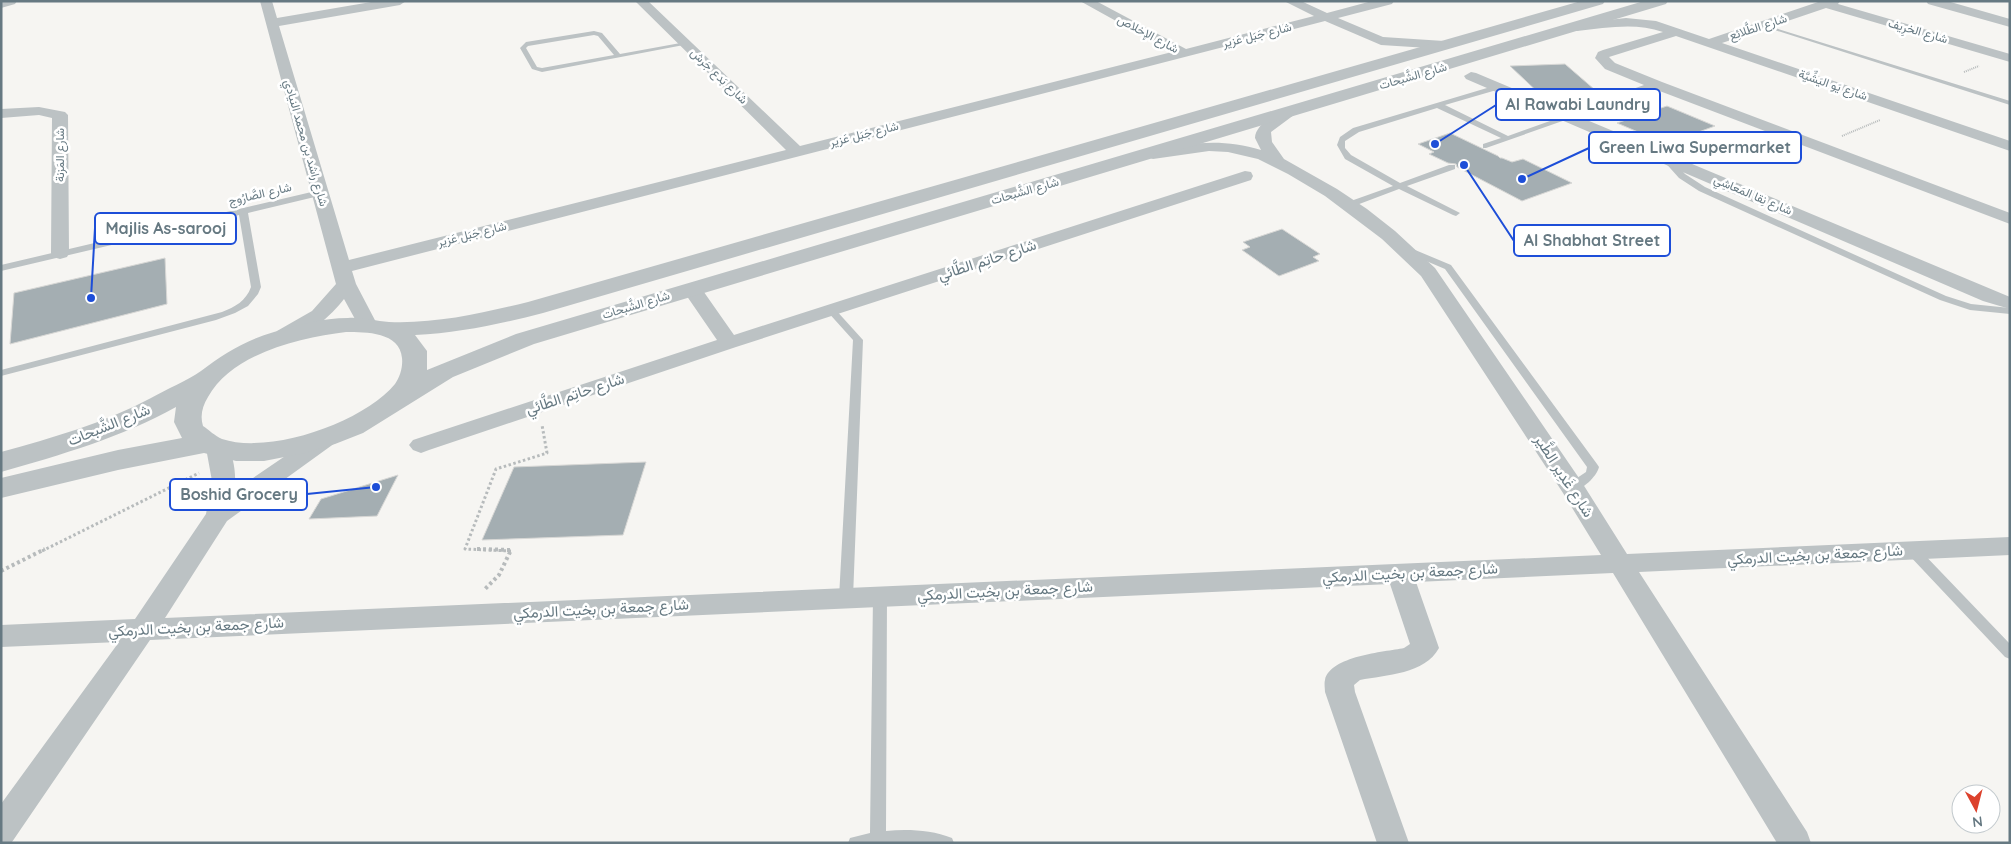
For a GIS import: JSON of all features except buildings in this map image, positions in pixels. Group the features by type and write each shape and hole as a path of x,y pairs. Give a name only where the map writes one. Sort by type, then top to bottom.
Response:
{"street":[{"path":"1,4 11,1"},
{"name":"شارع راشد بن محمد النيادي","path":"266,1 343,276 378,328"},
{"path":"272,23 400,1"},
{"name":"شارع بَدع جَرش","path":"641,1 797,152"},
{"name":"شارع الإخلاص","path":"1086,1 1184,53"},
{"path":"1290,1 1381,41 1444,44"},
{"name":"شارع جَبَل عَزير","path":"343,276 797,152 1388,1"},
{"name":"شارع الشَّبحات","path":"1,462 45,449 133,417 167,401 211,375 238,356 270,341 322,327 346,325 378,328 467,323 534,308 1598,1"},
{"path":"1932,1 2010,23"},
{"path":"1656,25 1646,18 1647,11 1658,2"},
{"name":"شارع الشَّبحات","path":"1,488 118,460 216,451 250,452 288,448 327,438 369,418 396,399 444,371 524,340 1658,2"},
{"name":"شارع الطَّلائِع","path":"1709,43 1830,3"},
{"name":"شارع الخرِيف","path":"1830,3 2007,58"},
{"name":"شارع يَو اليَشِّيَّة","path":"1577,27 1626,22 1656,25 2010,146"},
{"path":"1676,32 1608,53 1602,58 1610,66 1657,85 2010,219"},
{"path":"1379,64 1387,52 1381,41"},
{"name":"شارع نِقا المَعاشِي","path":"1471,76 1567,118 1666,157 1990,297 2010,303"},
{"path":"1567,118 1657,85"},
{"name":"شارع المَزنة","path":"1,114 39,111 60,115 60,253"},
{"name":"شارع غَدِير الطَّير","path":"1277,160 1262,140 1261,134 1291,112"},
{"name":"شارع غَدِير الطَّير","path":"1148,155 1214,146 1239,149 1277,160 1351,204 1406,250 1428,272 1572,487 1795,843"},
{"name":"شارع حاتِم الطَّائي","path":"421,445 1245,176"},
{"path":"270,341 311,322 327,310 343,276"},
{"path":"692,289 729,343"},
{"path":"378,328 408,340 417,357 413,377 396,399"},
{"path":"211,375 194,394 187,414 191,430 216,451 224,481 218,515"},
{"path":"1,831 143,629 218,515 327,438"},
{"name":"شارع جمعة بن بخيت الدرمكي","path":"1,636 2010,546"},
{"path":"1393,843 1340,692 1339,680 1352,670 1411,658 1425,648 1400,573"}],"lane":[{"path":"1764,25 2010,103"},
{"path":"618,56 600,34 594,33 526,44 523,48 536,70 618,56 686,44"},
{"path":"1456,213 1401,187 1348,157 1342,151 1340,145 1342,139 1356,130 1497,87"},
{"path":"1438,105 1508,139"},
{"path":"1486,146 1567,118"},
{"path":"1666,157 1682,176 1702,189 1912,285 1970,307 2010,311"},
{"path":"1351,204 1452,167"},
{"name":"شارع الصَّارُوج","path":"1,268 320,193"},
{"path":"1,374 212,318 239,308 255,294 256,287 243,211"},
{"path":"831,310 858,340 846,598"},
{"path":"1912,550 2010,653"},
{"path":"878,837 880,596"},
{"path":"856,843 878,837 937,840 946,843"}],"path":[{"path":"1941,81 2007,58"},
{"path":"1819,146 1903,109"},
{"path":"460,615 499,575 511,550 465,549 496,470 547,453 542,424 548,402"},
{"path":"1,571 216,451"}],"place":[{"name":"Al Rawabi Laundry","path":"1435,144"},
{"name":"Al Shabhat Street","path":"1464,165"},
{"name":"Green Liwa Supermarket","path":"1522,179"},
{"name":"Majlis As-sarooj","path":"91,298"},
{"name":"Boshid Grocery","path":"376,487"}]}
